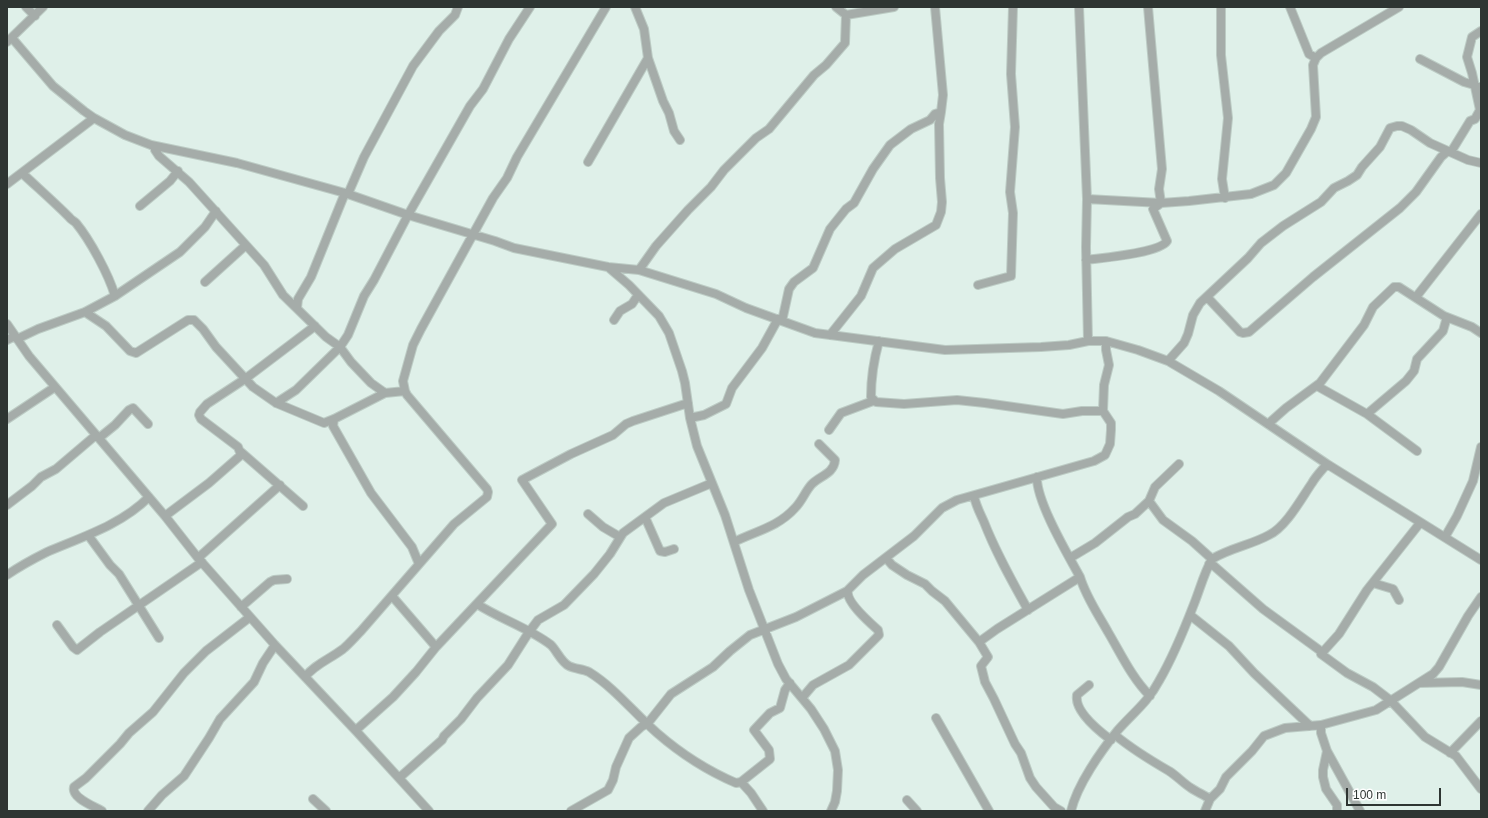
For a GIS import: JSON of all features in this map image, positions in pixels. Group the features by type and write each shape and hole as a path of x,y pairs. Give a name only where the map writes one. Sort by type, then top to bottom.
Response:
{"street":[{"path":"26,7 35,16"},
{"path":"43,7 9,40 53,86 94,118 125,134 155,146 237,163 347,194 408,215 514,248 608,267 636,270 716,294 746,308 815,333 856,337 946,350 1041,347 1069,345 1088,341 1106,341 1138,350 1168,361 1219,391 1327,464 1481,560"},
{"path":"295,303 311,277 364,157 413,66 439,31 455,14 458,7"},
{"path":"276,403 296,390 340,347 350,332 367,288 376,275 470,106 483,89 509,39 530,7"},
{"path":"305,677 311,670 343,649 361,631 454,524 487,497 487,489 405,391 403,381 413,345 472,234 606,7"},
{"path":"635,7 644,29 648,58 656,77 663,101 669,113 674,131 680,140"},
{"path":"836,7 846,16"},
{"path":"846,16 894,7"},
{"path":"830,335 861,296 873,268 894,249 936,225 941,212 940,124 943,95 935,7"},
{"path":"978,285 1011,276 1013,213 1010,192 1015,127 1011,74 1013,7"},
{"path":"1079,7 1087,199 1086,260 1088,341"},
{"path":"1148,7 1162,169 1159,189 1161,203"},
{"path":"1221,7 1221,55 1228,118 1222,179 1225,198"},
{"path":"1290,7 1309,54 1316,58"},
{"path":"1087,199 1161,203 1225,198 1251,194 1270,188 1286,173 1311,129 1316,117 1313,72 1313,65 1316,58 1321,53 1398,7"},
{"path":"629,285 636,270 688,210 711,187 724,170 756,138 769,129 814,75 826,65 845,43 846,16"},
{"path":"1207,297 1238,330 1243,333 1249,332 1314,277 1400,208 1416,192 1441,157 1449,151 1470,120 1475,119 1480,110 1478,86 1467,57 1472,37 1481,31"},
{"path":"588,162 648,58"},
{"path":"1420,59 1464,82 1478,86"},
{"path":"690,422 726,404 732,388 762,348 780,320 789,289 794,282 813,268 830,229 846,209 854,203 873,169 890,145 911,129 930,120 935,114 941,112"},
{"path":"7,184 94,118"},
{"path":"1168,361 1184,343 1197,307 1266,239 1295,217 1321,202 1337,186 1357,176 1362,167 1380,147 1390,128 1402,126 1411,130 1430,143 1468,160 1481,163"},
{"path":"155,146 155,150 159,156 189,182 264,265 278,288 295,303 326,337 340,347 350,362 371,383 385,393"},
{"path":"140,206 170,181 178,171"},
{"path":"22,173 54,201 75,223 94,251 108,277 115,296"},
{"path":"1086,260 1138,253 1166,243 1167,237 1156,218 1153,209 1161,203"},
{"path":"7,340 85,312 115,296 152,269 180,252 205,227 216,211"},
{"path":"1416,297 1481,214"},
{"path":"205,282 246,245"},
{"path":"608,267 629,285 659,316 664,324 682,371 690,422 696,446 712,483 750,590 782,672 824,729 837,758 838,791 836,802 831,811"},
{"path":"1268,424 1286,408 1316,386 1342,356 1364,325 1373,307 1391,289 1397,286 1447,317 1472,327 1481,333"},
{"path":"614,320 620,311 632,304 638,295"},
{"path":"85,312 106,326 130,351 136,353 188,320 194,320 245,380 276,403 324,423 334,423 385,393 405,391"},
{"path":"1367,414 1406,381 1414,371 1417,359 1443,331 1447,317"},
{"path":"7,324 16,338 55,387 165,516 200,560 275,645 356,730 429,811"},
{"path":"303,506 241,452 235,444 204,421 199,415 207,404 245,380 315,326"},
{"path":"873,401 871,397 871,384 878,341"},
{"path":"571,811 608,790 629,738 648,723 670,694 713,667 750,635 796,617 847,591 863,575 914,536 942,508 957,500 1100,459 1105,455 1110,444 1111,423 1103,411 1104,385 1109,365 1106,341"},
{"path":"1316,386 1367,414 1417,451"},
{"path":"7,419 55,387"},
{"path":"829,430 841,413 873,401 878,403 904,404 957,400 1063,414 1082,411 1103,411"},
{"path":"356,730 393,697 436,647 552,524 522,480 571,454 613,435 626,424 688,402"},
{"path":"7,504 32,486 41,477 56,469 115,425 129,410 133,408 148,424"},
{"path":"334,423 370,493 412,547 418,564"},
{"path":"734,542 763,531 788,515 802,500 811,485 828,473 835,464 835,460 819,444"},
{"path":"1445,537 1457,516 1473,481 1481,447"},
{"path":"165,516 239,458 241,452"},
{"path":"1070,558 1095,543 1128,517 1135,514 1148,501 1156,487 1179,464"},
{"path":"1071,811 1077,793 1113,737 1150,696 1170,660 1190,615 1211,561 1221,553 1243,546 1276,531 1298,505 1312,483 1327,464"},
{"path":"1037,477 1038,488 1046,511 1080,577 1083,587 1139,685 1150,696"},
{"path":"399,778 442,740 444,736 456,725 476,698 508,665 538,620 564,605 594,574 610,554 620,537 664,503 712,483"},
{"path":"57,625 76,650 200,560 280,485"},
{"path":"974,496 976,506 989,537 1028,610"},
{"path":"7,575 36,558 88,536 129,514 148,497"},
{"path":"1148,501 1164,520 1192,541 1214,566 1263,609 1322,652 1321,654 1326,659 1347,673 1373,687 1390,700 1425,737 1456,756 1481,789"},
{"path":"588,514 603,527 620,537"},
{"path":"645,517 660,551 665,552 674,549"},
{"path":"1322,652 1339,634 1373,583 1409,539 1420,523"},
{"path":"88,536 110,565 119,574 159,638"},
{"path":"886,558 892,565 907,576 925,584 932,592 945,601 979,642 988,658 980,666 985,682 1015,744 1021,753 1026,768 1036,787 1054,807 1061,811"},
{"path":"979,642 1080,577"},
{"path":"241,607 270,582 274,580 287,579"},
{"path":"1373,583 1393,589 1399,600"},
{"path":"802,698 813,685 849,665 879,635 878,630 854,605 847,591"},
{"path":"392,596 436,647"},
{"path":"1089,685 1077,695 1078,702 1090,722 1099,731 1129,746 1175,775 1191,788 1208,806 1226,777 1252,752 1264,736 1285,728 1321,725 1376,710 1433,674 1439,667 1481,598"},
{"path":"476,604 490,613 529,632 551,646 567,665 588,672 624,699 656,732 678,750 723,778 736,783 741,782 770,759 769,750 754,730 770,713 780,708 785,690 790,683"},
{"path":"1190,615 1228,646 1310,726"},
{"path":"102,811 76,797 73,792 74,787 86,778 129,733 153,712 184,674 206,651 250,617"},
{"path":"148,811 162,795 184,776 220,719 254,682 263,663 275,645"},
{"path":"1418,683 1462,682 1481,685"},
{"path":"936,718 989,811"},
{"path":"1450,753 1481,721"},
{"path":"1321,725 1321,733 1327,751 1360,811"},
{"path":"1327,751 1323,777 1326,789 1337,806 1337,811"},
{"path":"741,782 751,793 763,811"},
{"path":"313,799 326,811"},
{"path":"907,800 917,811"}]}
